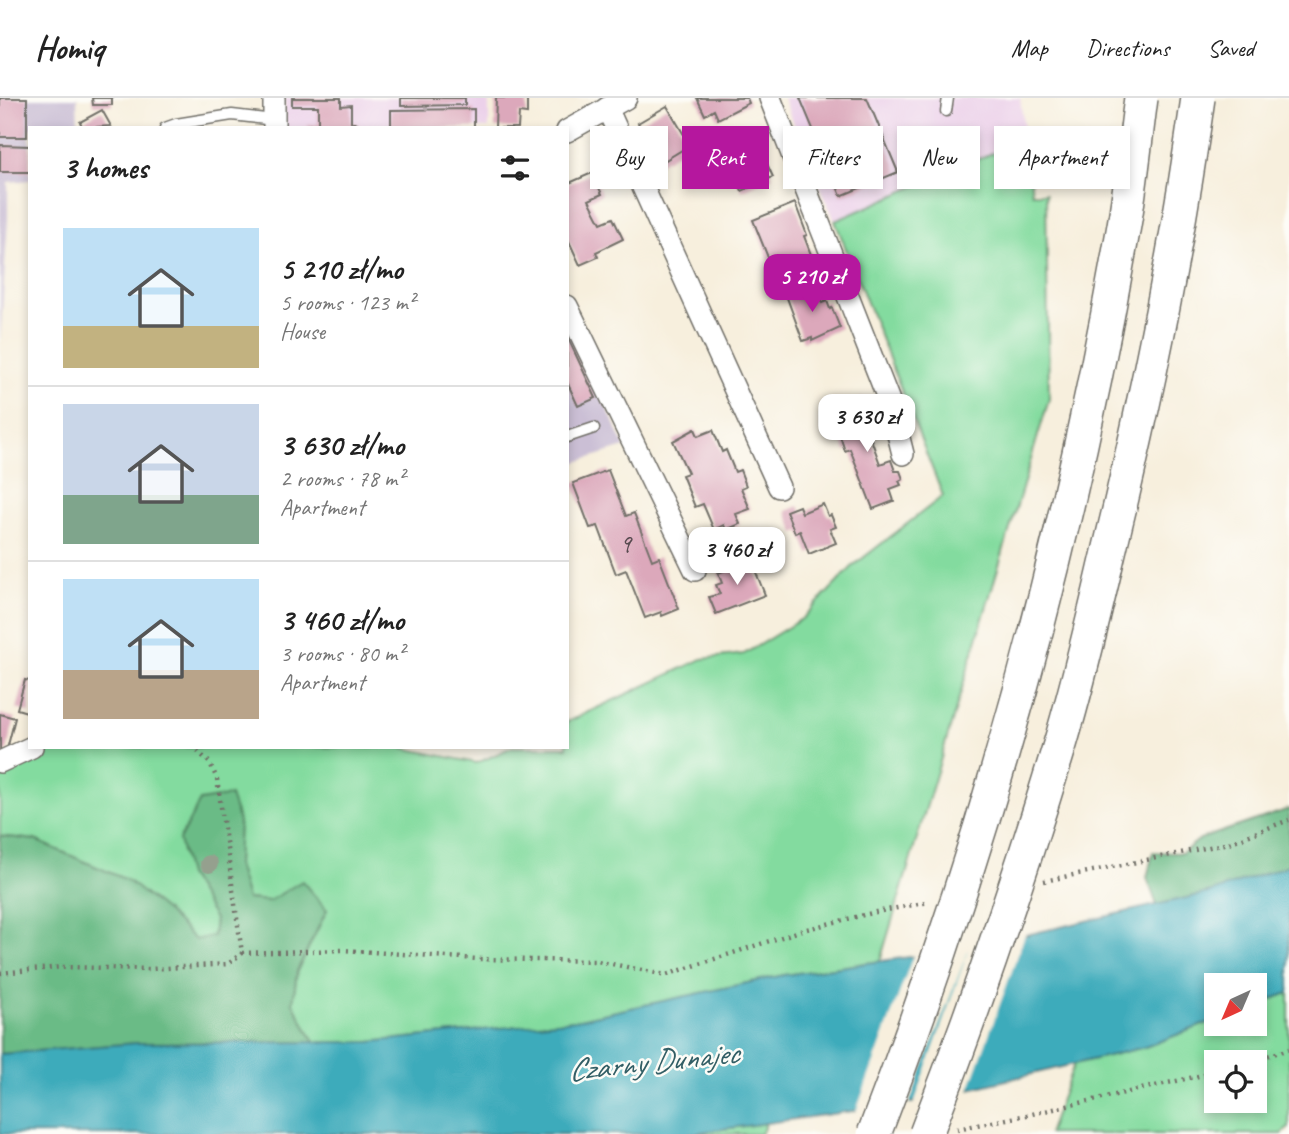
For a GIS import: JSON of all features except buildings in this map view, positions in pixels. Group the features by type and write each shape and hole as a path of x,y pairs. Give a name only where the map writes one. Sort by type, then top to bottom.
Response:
{"main road":[{"path":"874,1134 925,998 969,867 1041,613 1090,402 1123,229 1141,98"},
{"path":"940,1132 984,977 1061,739 1091,629 1148,385 1185,190 1198,98"}],"street":[{"path":"274,98 274,124"},
{"path":"569,130 626,98"},
{"path":"770,98 891,406 903,454"},
{"path":"607,108 779,487"},
{"path":"569,310 695,570"},
{"path":"0,762 28,749"}],"lane":[{"path":"946,111 948,98"},
{"path":"175,126 232,115 274,124"},
{"path":"569,436 594,428"}],"path":[{"path":"194,749 210,763 217,779 242,953"},
{"path":"1034,883 1229,843 1289,820"},
{"path":"0,973 62,967 150,969 228,964 242,953 342,950 478,959 597,961 666,975 803,930 876,912 942,900"},
{"path":"1267,1056 1289,1049"},
{"path":"940,1132 1204,1075"}],"shaded area":[{"path":"0,98 77,98 78,126 28,126 28,180 8,182 0,343"},
{"path":"285,98 489,98 489,126 285,126"},
{"path":"783,98 1020,98 1023,126 994,126 994,152 980,158 980,126 897,126 897,189 909,189 835,221 821,189 883,189 883,126 795,126"},
{"path":"569,325 625,447 569,464"}],"green space":[{"path":"994,152 994,189 1031,189 1032,193 1046,193 1049,399 880,961 784,975 575,1020 370,1042 314,1042 293,1003 297,971 327,910 302,882 269,901 247,899 237,865 239,822 188,875 215,919 213,936 195,940 167,912 127,880 35,840 0,836 0,768 45,749 409,749 477,763 508,749 569,749 569,721 702,659 744,654 803,618 854,565 943,496 835,221 909,189 980,189 980,158"},
{"path":"230,796 239,822 237,865 247,899 269,901 302,881 327,910 297,971 293,1003 314,1042 137,1043 0,1054 0,836 35,840 127,880 167,912 195,940 213,936 215,919 188,875 179,840 200,801"},
{"path":"1289,809 1289,865 1212,892 1157,905 1147,878 1153,852 1182,853 1200,839"},
{"path":"1289,993 1289,1128 1281,1134 1048,1134 1074,1064 1145,1047 1204,1025 1204,1036 1267,1036 1267,1001"},
{"path":"766,1123 761,1134 687,1134"}],"water":[{"name":"Czarny Dunajec","path":"1289,865 1289,993 1267,1001 1267,973 1204,973 1204,1025 1145,1047 911,1103 687,1134 0,1134 0,1054 137,1043 370,1042 575,1020 784,975 965,949 1212,892"}],"pier":[{"path":"1026,932 968,1093 913,1106 969,948 908,1107 855,1114 914,953 965,946"}]}
